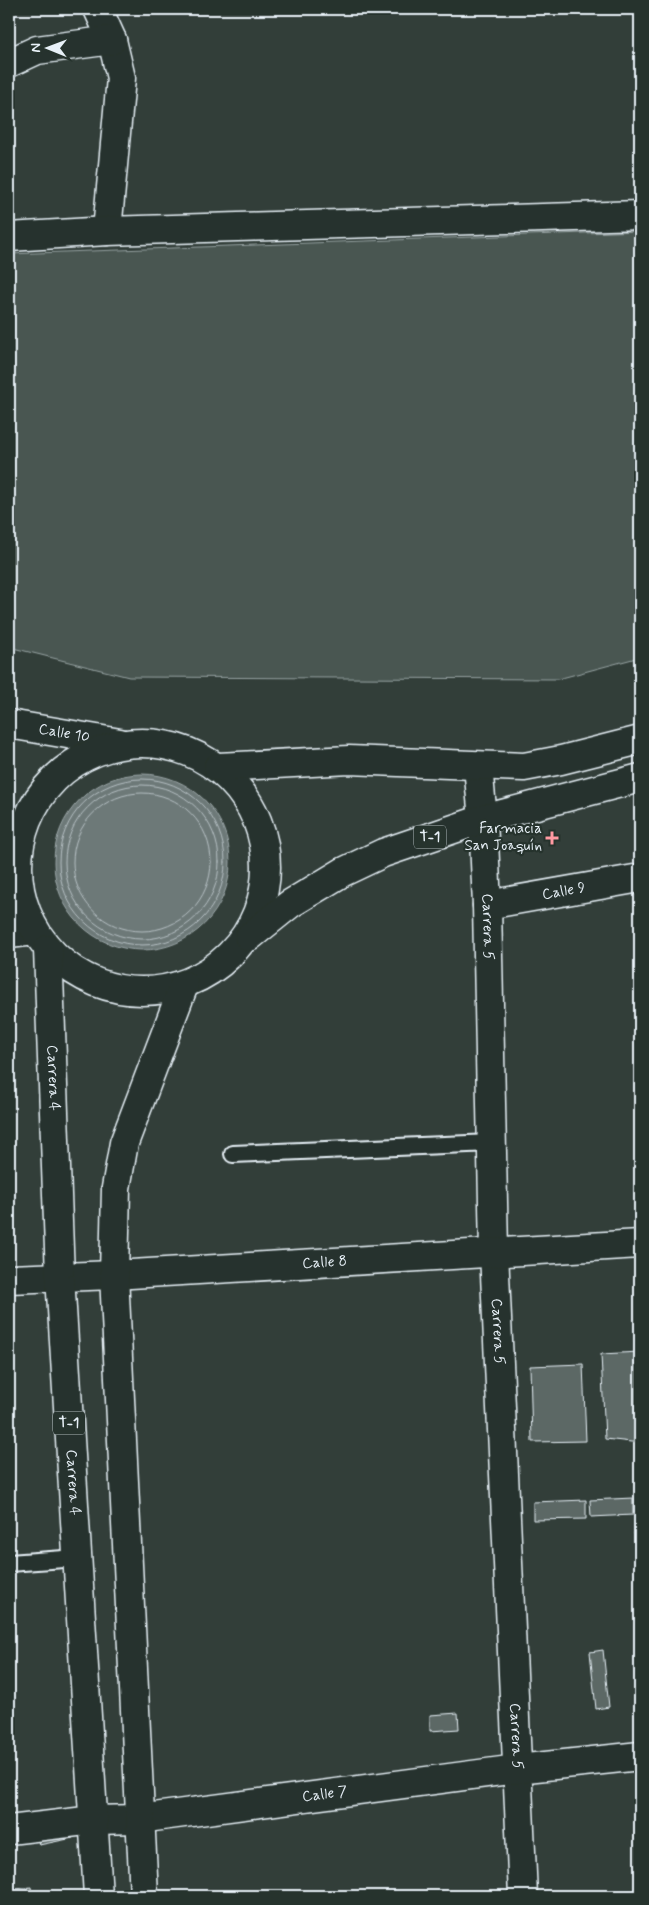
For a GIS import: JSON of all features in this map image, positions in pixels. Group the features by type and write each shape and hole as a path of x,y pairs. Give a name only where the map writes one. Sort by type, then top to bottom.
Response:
{"main road":[{"path":"98,9 112,40 121,78 107,231"},
{"path":"9,63 38,50 112,40"},
{"path":"9,237 107,231 640,215"},
{"name":"Calle 10","path":"9,724 120,743"},
{"path":"218,767 349,760 524,767 561,760 640,740"},
{"name":"T-1","path":"242,942 260,908 267,869 262,831 245,796 218,767 188,750 180,748 154,742 120,743 86,755 57,775 35,803 21,836 13,865 26,912 41,940 76,973 110,988 147,992 184,985 216,968 242,942 290,904 343,872 383,853 483,819 640,778"},
{"name":"Carrera 5","path":"478,766 483,819 487,905 494,1252 524,1896"},
{"name":"Calle 9","path":"487,905 640,878"},
{"path":"9,934 41,940"},
{"name":"Carrera 4","path":"41,940 98,1896"},
{"path":"144,1896 114,1275 116,1188 124,1143 184,985"},
{"name":"Calle 8","path":"9,1279 114,1275 640,1244"},
{"name":"Calle 7","path":"9,1830 94,1820 139,1819 518,1769 640,1756"}],"lane":[{"path":"233,1154 492,1143"},
{"path":"9,1564 78,1558"}],"shaded area":[{"path":"640,231 640,657 558,679 129,677 9,647 9,254"}],"water":[{"path":"133,774 151,774 183,784 198,794 210,806 220,821 226,836 230,862 226,888 220,903 210,918 198,930 183,940 168,946 151,950 133,950 101,940 86,930 74,918 64,903 58,888 54,871 54,853 64,821 74,806 86,794 101,784 116,778"}],"building":[{"path":"640,1352 640,1443 605,1439 601,1354"},
{"path":"583,1364 586,1441 532,1442 530,1366"},
{"path":"633,1498 633,1515 591,1517 590,1500"},
{"path":"586,1500 586,1519 533,1520 533,1502"},
{"path":"640,1531 640,1554 634,1533"},
{"path":"603,1650 609,1707 596,1709 590,1652"},
{"path":"458,1713 459,1729 430,1731 430,1715"},
{"path":"75,1829 73,1838 39,1845 37,1836"},
{"path":"31,1887 32,1896 9,1896 9,1890"}],"place":[{"name":"Farmacia San Joaquín","path":"552,838"}]}
